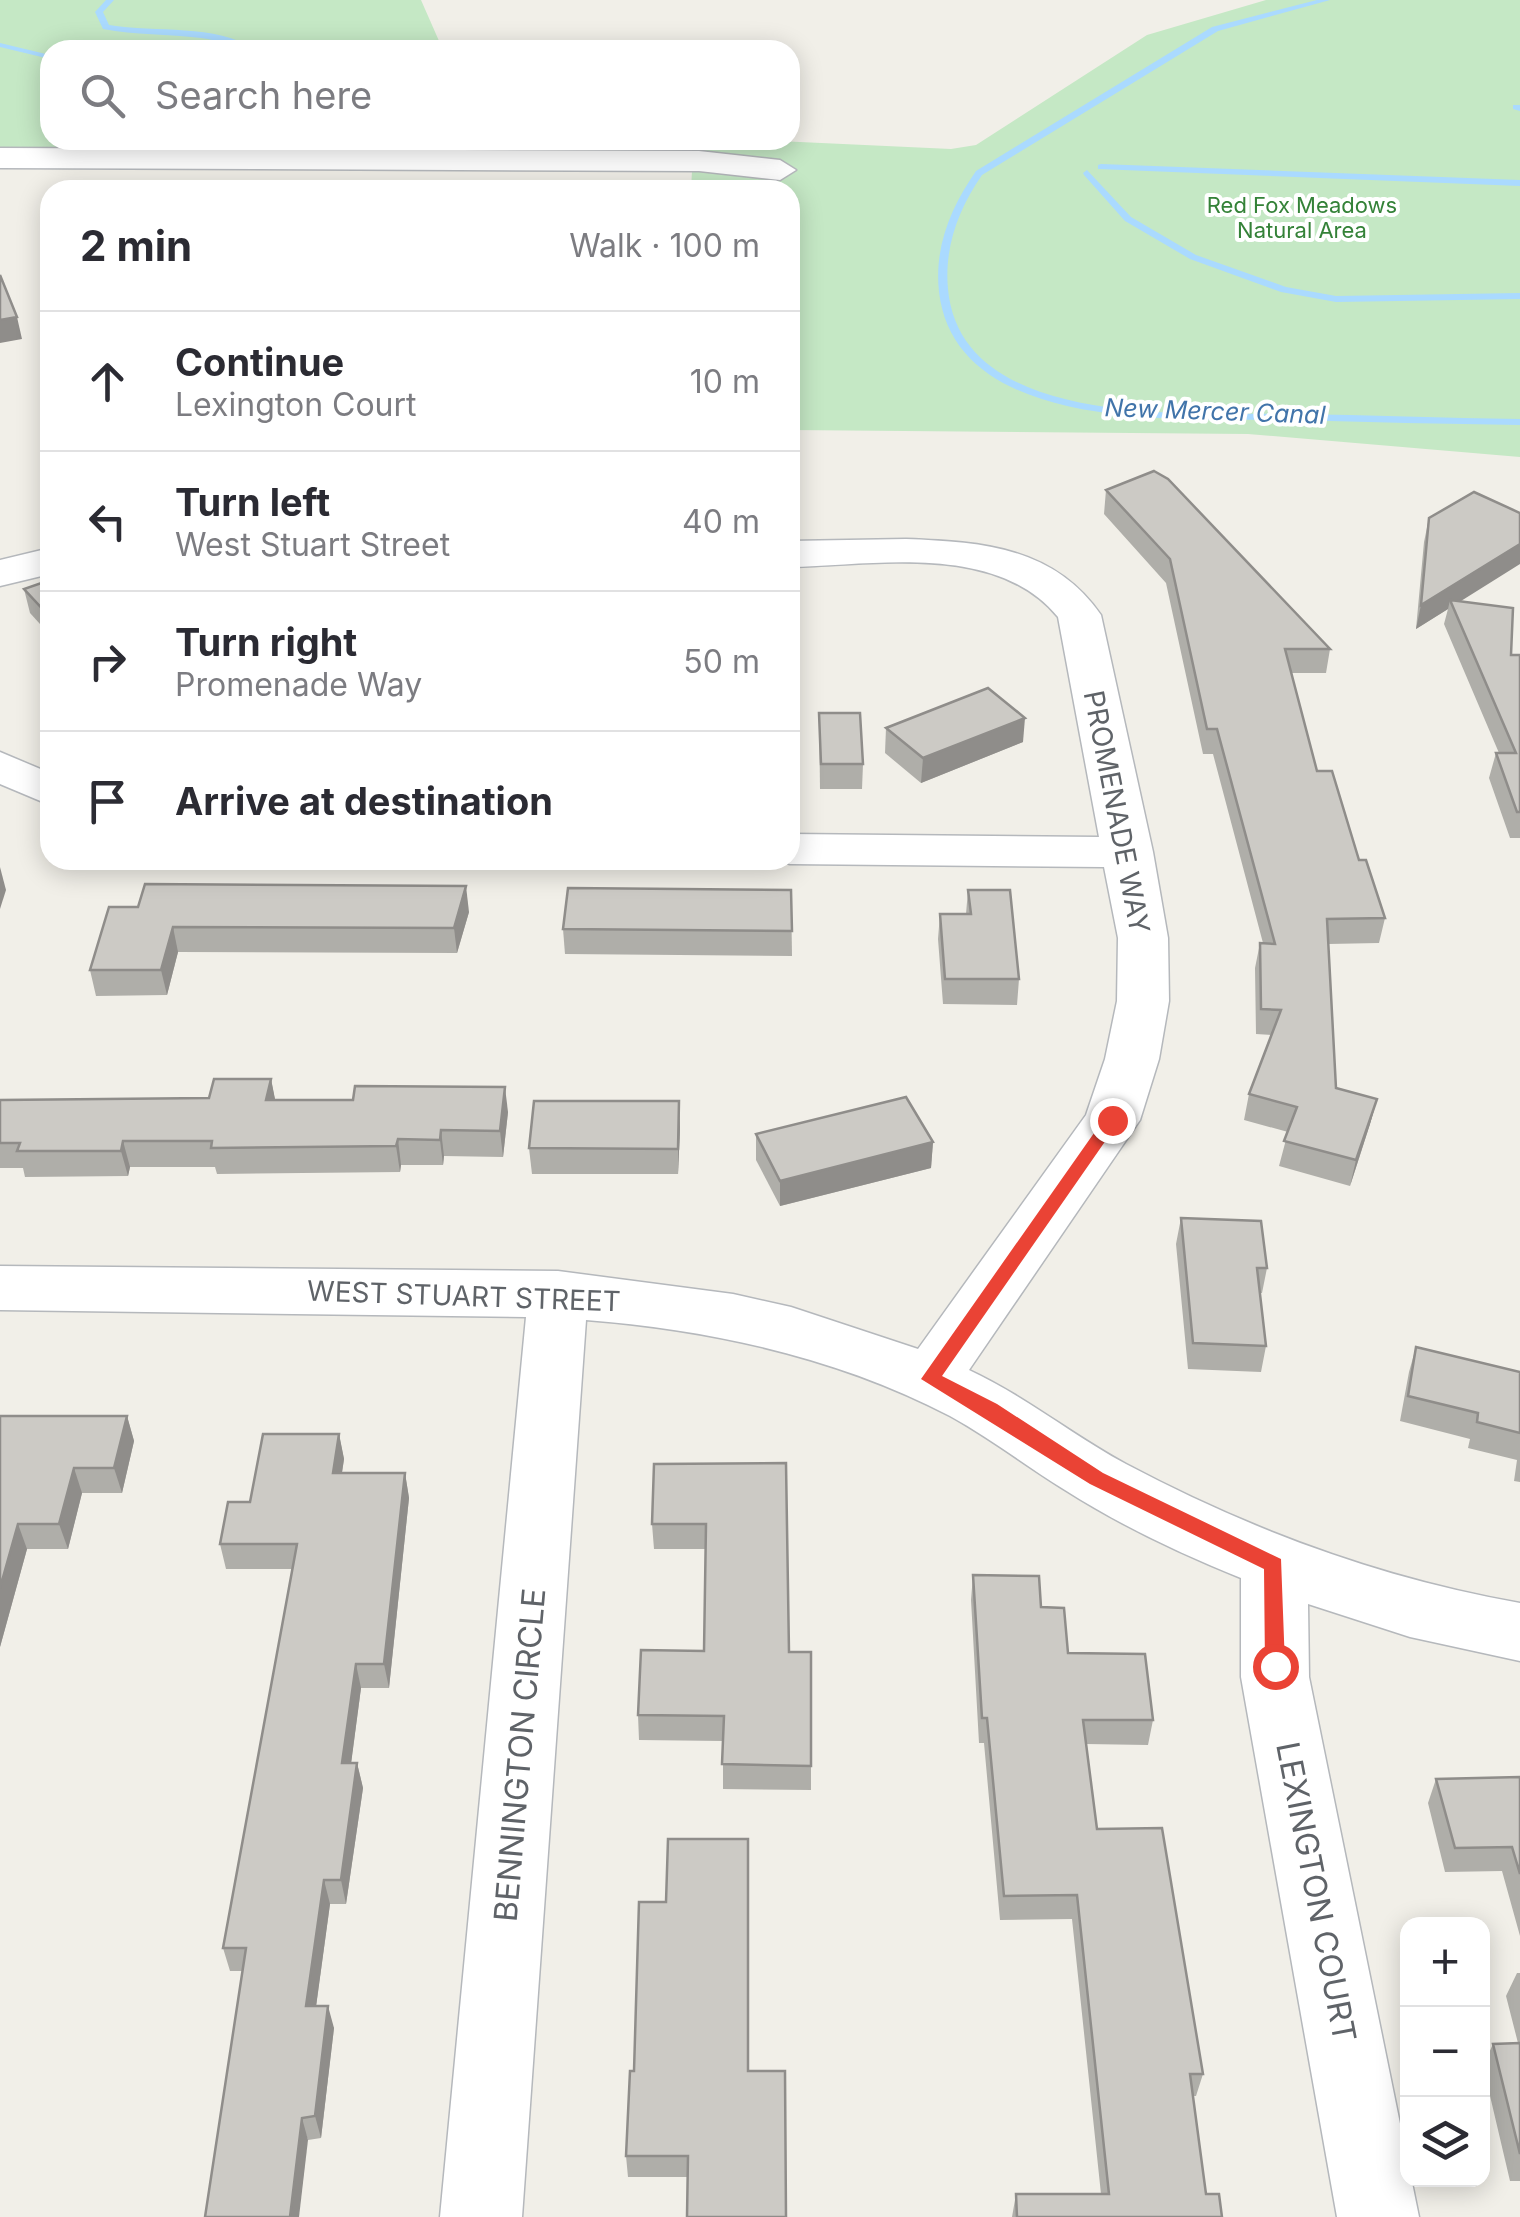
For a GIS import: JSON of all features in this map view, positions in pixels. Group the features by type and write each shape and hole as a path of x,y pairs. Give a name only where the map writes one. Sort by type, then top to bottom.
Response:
{"street":[{"path":"0,158 698,162 780,170"},
{"name":"PROMENADE WAY","path":"800,554 987,557 1043,575 1066,593 1079,615 1143,938 1143,1001 1132,1060 1112,1120 930,1379"},
{"path":"0,572 40,563"},
{"path":"0,766 40,786"},
{"path":"800,849 1129,852"},
{"name":"WEST STUART STREET","path":"0,1288 558,1294 729,1315 848,1347 930,1379 990,1409 1097,1478 1274,1565 1366,1598 1520,1632"},
{"name":"BENNINGTON CIRCLE","path":"481,2217 558,1294"},
{"name":"LEXINGTON COURT","path":"1274,1565 1275,1677 1378,2217"}],"green space":[{"name":"Red Fox Meadows Natural Area","path":"0,0 421,0 439,40 40,40 40,149 0,149"},
{"name":"Red Fox Meadows Natural Area","path":"1266,0 1520,0 1520,457 1248,434 800,430 800,180 692,180 686,155 114,150 800,150 800,142 951,149 976,145 1147,35"}],"building":[{"path":"0,275 17,317 0,320"},
{"path":"1154,471 1168,479 1330,649 1285,649 1317,771 1332,771 1359,860 1366,860 1385,918 1327,919 1336,1088 1377,1099 1356,1160 1284,1141 1297,1107 1249,1094 1281,1010 1261,1009 1260,943 1275,944 1217,729 1207,729 1170,559 1106,490"},
{"path":"1474,492 1520,513 1520,544 1421,605 1429,518"},
{"path":"40,583 40,606 24,589"},
{"path":"1450,600 1513,608 1511,655 1520,655 1520,812 1496,753 1516,753"},
{"path":"988,688 1025,718 923,758 886,728"},
{"path":"819,713 860,713 863,764 821,764"},
{"path":"145,884 466,886 454,928 173,927 161,970 90,970 109,907 138,907"},
{"path":"568,888 791,890 792,931 563,929"},
{"path":"968,890 1010,890 1019,979 945,979 940,914 971,914"},
{"path":"214,1079 271,1079 266,1100 353,1100 355,1086 505,1087 500,1131 441,1130 440,1140 398,1139 396,1146 211,1148 212,1141 123,1141 121,1151 17,1151 20,1143 0,1143 0,1100 209,1098"},
{"path":"906,1097 933,1142 780,1181 756,1134"},
{"path":"534,1101 679,1101 678,1149 529,1148"},
{"path":"1181,1218 1261,1221 1267,1268 1257,1268 1266,1346 1193,1343"},
{"path":"1416,1347 1520,1372 1520,1433 1477,1422 1478,1413 1408,1396"},
{"path":"0,1416 127,1416 114,1468 74,1468 59,1524 18,1524 0,1588"},
{"path":"263,1434 339,1434 333,1473 405,1473 384,1664 356,1664 342,1763 357,1763 341,1880 324,1880 306,2006 328,2006 315,2116 302,2118 290,2217 205,2217 246,1948 223,1948 297,1544 220,1544 228,1502 250,1502"},
{"path":"786,1463 789,1652 811,1652 811,1766 722,1764 724,1716 638,1715 641,1650 704,1651 706,1524 652,1524 654,1464"},
{"path":"973,1575 1039,1576 1041,1607 1064,1608 1068,1653 1145,1654 1153,1720 1083,1720 1097,1829 1162,1828 1203,2074 1190,2074 1206,2194 1219,2194 1222,2217 1017,2217 1016,2194 1109,2194 1077,1895 1004,1896 987,1718 982,1718"},
{"path":"1520,1777 1520,1874 1512,1847 1455,1848 1436,1779"},
{"path":"668,1839 748,1839 748,2071 785,2071 786,2217 687,2217 688,2156 626,2156 630,2071 634,2071 639,1902 666,1902"},
{"path":"1520,2043 1520,2154 1493,2044"}],"waterway":[{"path":"110,0 99,12 106,27 228,40"},
{"name":"New Mercer Canal","path":"1326,0 1215,29 979,173 956,212 944,255 943,285 952,323 965,347 994,374 1063,402 1101,409 1178,416 1520,422"},
{"path":"0,45 40,55"},
{"path":"1516,107 1520,108"},
{"path":"1101,167 1520,183"},
{"path":"1087,173 1128,219 1193,257 1284,290 1336,299 1520,296"}],"route":[{"path":"1112,1120 930,1379 990,1409 1097,1478 1184,1525 1274,1565 1275,1666"}]}
